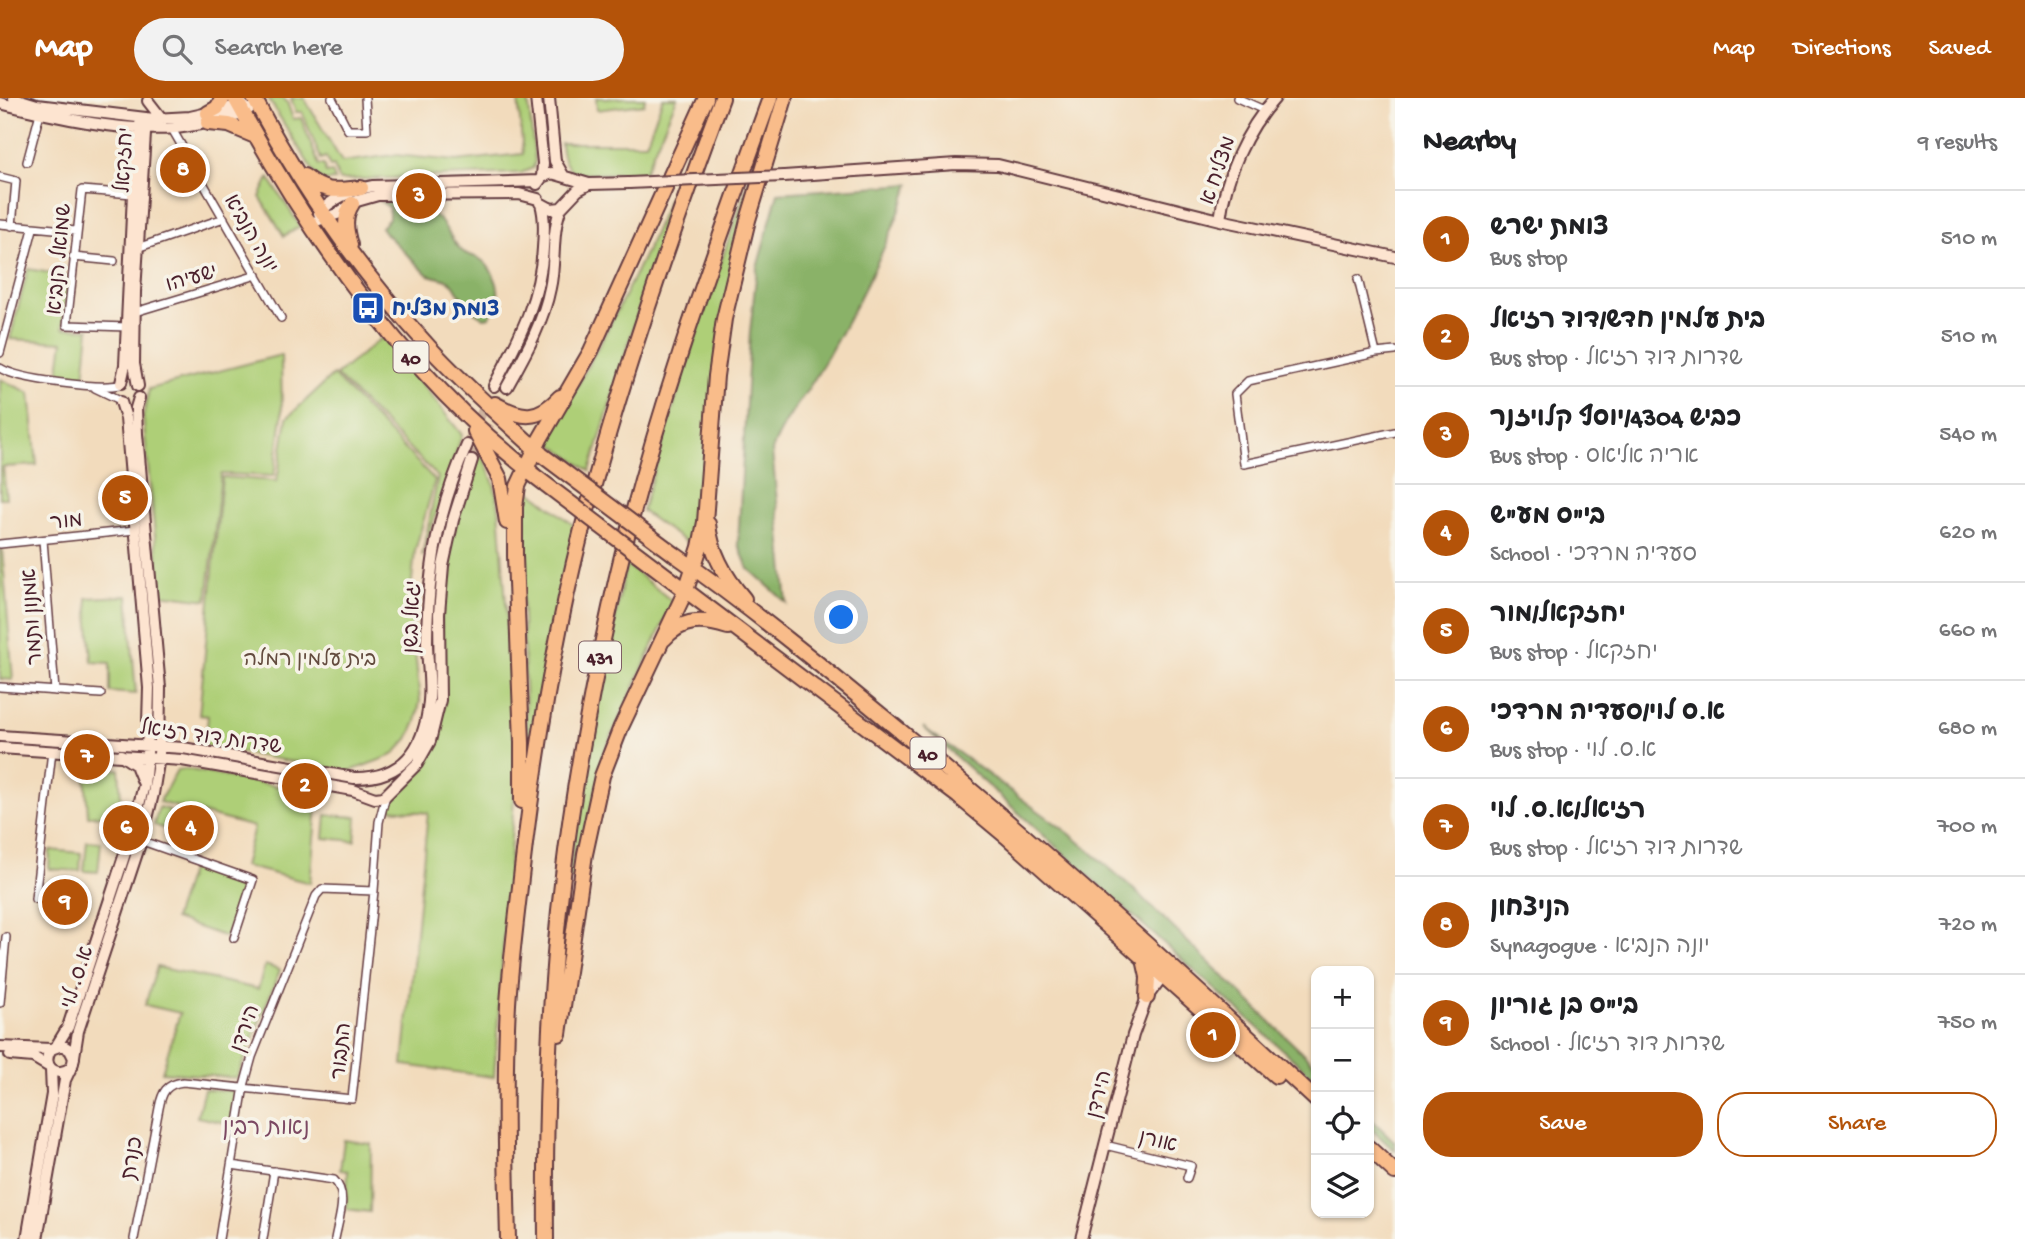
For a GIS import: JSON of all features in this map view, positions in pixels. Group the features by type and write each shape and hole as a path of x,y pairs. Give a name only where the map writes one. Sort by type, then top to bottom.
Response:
{"highway":[{"path":"223,98 208,118 239,127 257,137"},
{"path":"511,970 523,776 515,507 518,486 529,471 578,378 706,98"},
{"name":"431","path":"508,1239 506,1088 511,970 530,800 555,654 579,542 637,340 722,98"},
{"name":"431","path":"546,1239 546,1143 553,984 562,878 579,769 611,603 678,363 707,272 770,98"},
{"path":"546,1143 566,975 593,815 611,747 694,568 703,533 708,493 716,376 726,309 748,220 785,98"},
{"name":"40","path":"255,100 294,167 352,253 404,319 470,388 538,452 789,640 954,774 1099,901 1165,971 1311,1096"},
{"name":"40","path":"239,106 310,223 383,323 467,417 529,471 958,796 1143,958 1165,971 1175,988 1311,1107"},
{"path":"294,167 322,189 331,191 361,188"},
{"path":"352,204 348,209 345,224 352,253"},
{"path":"470,388 509,412 529,416 540,413 553,404 578,378"},
{"path":"467,417 490,455 503,490 517,620"},
{"path":"708,493 709,534 724,571 747,602 789,640"},
{"path":"644,678 661,643 680,626 698,620 742,632"},
{"path":"1143,958 1148,977 1147,997"},
{"path":"1147,997 1161,989 1175,988"},
{"path":"1374,1153 1395,1172"},
{"path":"1374,1161 1395,1180"}],"main road":[{"path":"494,386 530,313 538,290 544,240 536,190 543,163 536,98"},
{"path":"550,98 555,161 571,186 572,196"},
{"name":"מצליח א","path":"1220,220 1236,164 1248,135 1275,98"},
{"path":"148,100 162,119"},
{"path":"6,101 40,113 172,129 255,100"},
{"path":"6,101 143,125 162,119 208,118"},
{"name":"יחזקאל","path":"120,384 125,365 133,194 143,125"},
{"name":"יחזקאל","path":"138,386 134,364 143,125"},
{"path":"507,387 537,329 548,301 553,273 556,223 561,208 583,186 589,184 989,164 1220,220 1395,257"},
{"path":"325,214 341,197 361,188 384,184 540,179 552,173 589,184"},
{"path":"310,223 368,197 391,194 519,194 551,209 561,208"},
{"path":"153,751 155,715 159,670 136,426 136,408 141,392 132,381 120,384 116,392 126,418 148,671 155,715 170,739 187,749"},
{"path":"119,401 131,405 139,398"},
{"name":"יגאל בשן","path":"377,776 394,771 408,758 425,724 429,699 428,613 433,564 457,468 467,445"},
{"name":"יגאל בשן","path":"388,793 417,764 435,727 440,700 439,614 443,566 453,520 472,460"},
{"path":"124,743 139,734 155,715"},
{"name":"שדרות דוד רזיאל","path":"0,736 124,743 182,760 353,790 371,796"},
{"name":"שדרות דוד רזיאל","path":"0,748 119,755 187,749 345,777 377,776"},
{"name":"א.ס. לוי","path":"37,1239 65,1080 73,1063 78,1031 136,839 144,785 153,751"},
{"name":"א.ס. לוי","path":"54,1047 68,1027 153,794 153,751"},
{"path":"119,755 136,765 144,785"},
{"path":"153,794 169,764 182,760"},
{"path":"377,776 387,780 388,793 378,798 371,796 367,785 377,776"},
{"name":"הירדן","path":"1081,1239 1133,1035 1147,997 1165,971"},
{"path":"0,1047 66,1047 73,1063 60,1073 33,1057 0,1054"},
{"path":"27,1239 52,1094 47,1057 54,1047"}],"street":[{"path":"332,98 348,130 367,130 365,98"},
{"path":"1237,98 1264,110"},
{"path":"143,125 148,100"},
{"path":"26,162 40,113"},
{"name":"יונה הנביא","path":"172,129 281,318"},
{"path":"0,177 16,181 12,226"},
{"name":"שמואל הנביא","path":"127,327 67,326 82,190 133,194"},
{"path":"137,248 223,218"},
{"path":"0,224 76,231"},
{"path":"0,353 33,229"},
{"path":"73,257 114,261"},
{"name":"ישעיהו","path":"135,312 257,275"},
{"path":"1358,279 1376,353"},
{"path":"1395,351 1248,381 1235,394 1244,464 1395,432"},
{"path":"0,368 22,377 107,387 120,384"},
{"path":"88,385 119,401"},
{"name":"מור","path":"0,544 135,530"},
{"name":"אמנון ותמר","path":"43,540 55,691"},
{"path":"0,687 101,694"},
{"path":"35,899 52,751"},
{"name":"התבור","path":"169,1086 183,1082 244,1086 352,1099 379,822 388,793"},
{"name":"התבור","path":"371,796 379,822"},
{"path":"136,839 253,880 234,938"},
{"name":"הירדן","path":"219,1239 244,1086 252,1057 316,896 322,889 374,891"},
{"path":"0,1003 6,937"},
{"name":"כנרת","path":"134,1239 159,1108 164,1090 169,1086"},
{"name":"אורן","path":"1105,1145 1191,1166 1187,1178"},
{"path":"231,1165 328,1178 338,1184 342,1199 335,1239"},
{"path":"263,1239 274,1171"}],"green space":[{"path":"268,98 283,98 293,119 301,118 319,165 324,165 326,173 332,172 335,180 324,181 317,177"},
{"path":"291,98 304,98 342,162 395,155 456,161 523,154 518,98 528,98 535,162 533,168 521,173 339,180 334,166 330,167 326,157 321,159 302,112 296,112"},
{"path":"596,98 645,98 644,104 597,110"},
{"path":"663,98 677,98 644,173 578,174 567,166 561,143 646,143"},
{"path":"711,98 718,98 645,289 590,471 548,441 647,250"},
{"path":"762,143 765,147 742,225 694,548 642,511 692,346"},
{"path":"269,178 300,226 284,236 260,197"},
{"path":"910,184 891,233 856,304 818,373 781,430 772,451 787,603 748,568 738,544 750,332 757,268 778,193"},
{"path":"421,200 417,203 439,220 461,250 480,259 491,270 498,291 490,317 484,318 467,307 448,280 428,275 381,227 389,219 389,207 381,202"},
{"path":"28,269 68,276 63,328 89,329 84,379 58,376 63,342 10,339"},
{"path":"384,336 462,435 422,556 438,477 336,375"},
{"path":"281,355 282,417 274,476 221,474 207,600 161,594 143,417 149,389"},
{"name":"בית עלמין רמלה","path":"333,375 435,480 415,551 410,600 420,701 416,722 408,739 393,755 348,772 205,746 208,716 199,715 222,477 277,481 287,418"},
{"path":"0,379 30,393 37,465 3,467 6,498 0,498"},
{"path":"481,451 494,484 499,508 517,756 494,1077 403,1065 428,813 389,809 402,779 435,734 443,712 443,591 457,519"},
{"path":"525,487 576,527 534,747 527,751 520,518"},
{"path":"2,548 13,680 0,679"},
{"path":"626,564 673,602 605,750 576,880 568,877 585,769"},
{"path":"128,596 136,694 110,692 110,663 92,662 87,598"},
{"path":"923,727 1070,834 1129,885 1311,1061 1311,1076"},
{"path":"119,769 122,814 88,816 85,771"},
{"path":"186,769 318,794 310,883 244,866 254,827 159,802 177,770"},
{"path":"159,807 170,810 165,829 154,825"},
{"path":"326,815 357,817 355,841 324,838"},
{"path":"87,841 101,842 98,872 84,871"},
{"path":"50,850 81,853 80,871 49,869"},
{"path":"191,868 243,885 226,937 174,919"},
{"path":"265,965 280,970 237,1078 162,1072 180,1013 145,1005 157,967 258,989"},
{"path":"204,1089 237,1091 231,1124 197,1117"},
{"path":"1374,1122 1395,1142 1395,1151 1374,1132"},
{"path":"344,1140 371,1144 370,1212 346,1209 348,1171 340,1170"}],"tunnel":[{"path":"467,445 494,386"},
{"path":"472,460 507,387"}],"place":[{"name":"הניצחון","path":"183,170"},
{"name":"כביש 4304/יוסף קלויזנר","path":"419,196"},
{"name":"צומת מצליח","path":"368,308"},
{"name":"יחזקאל/מור","path":"125,498"},
{"name":"רזיאל/א.ס. לוי","path":"87,757"},
{"name":"בית עלמין חדש/דוד רזיאל","path":"305,786"},
{"name":"א.ס לוי/סעדיה מרדכי","path":"126,828"},
{"name":"בי\"ס מע\"ש","path":"191,828"},
{"name":"בי\"ס בן גוריון","path":"65,902"},
{"name":"צומת ישרש","path":"1213,1035"}],"district":[{"name":"נאות רבין","path":"266,1126"}]}
